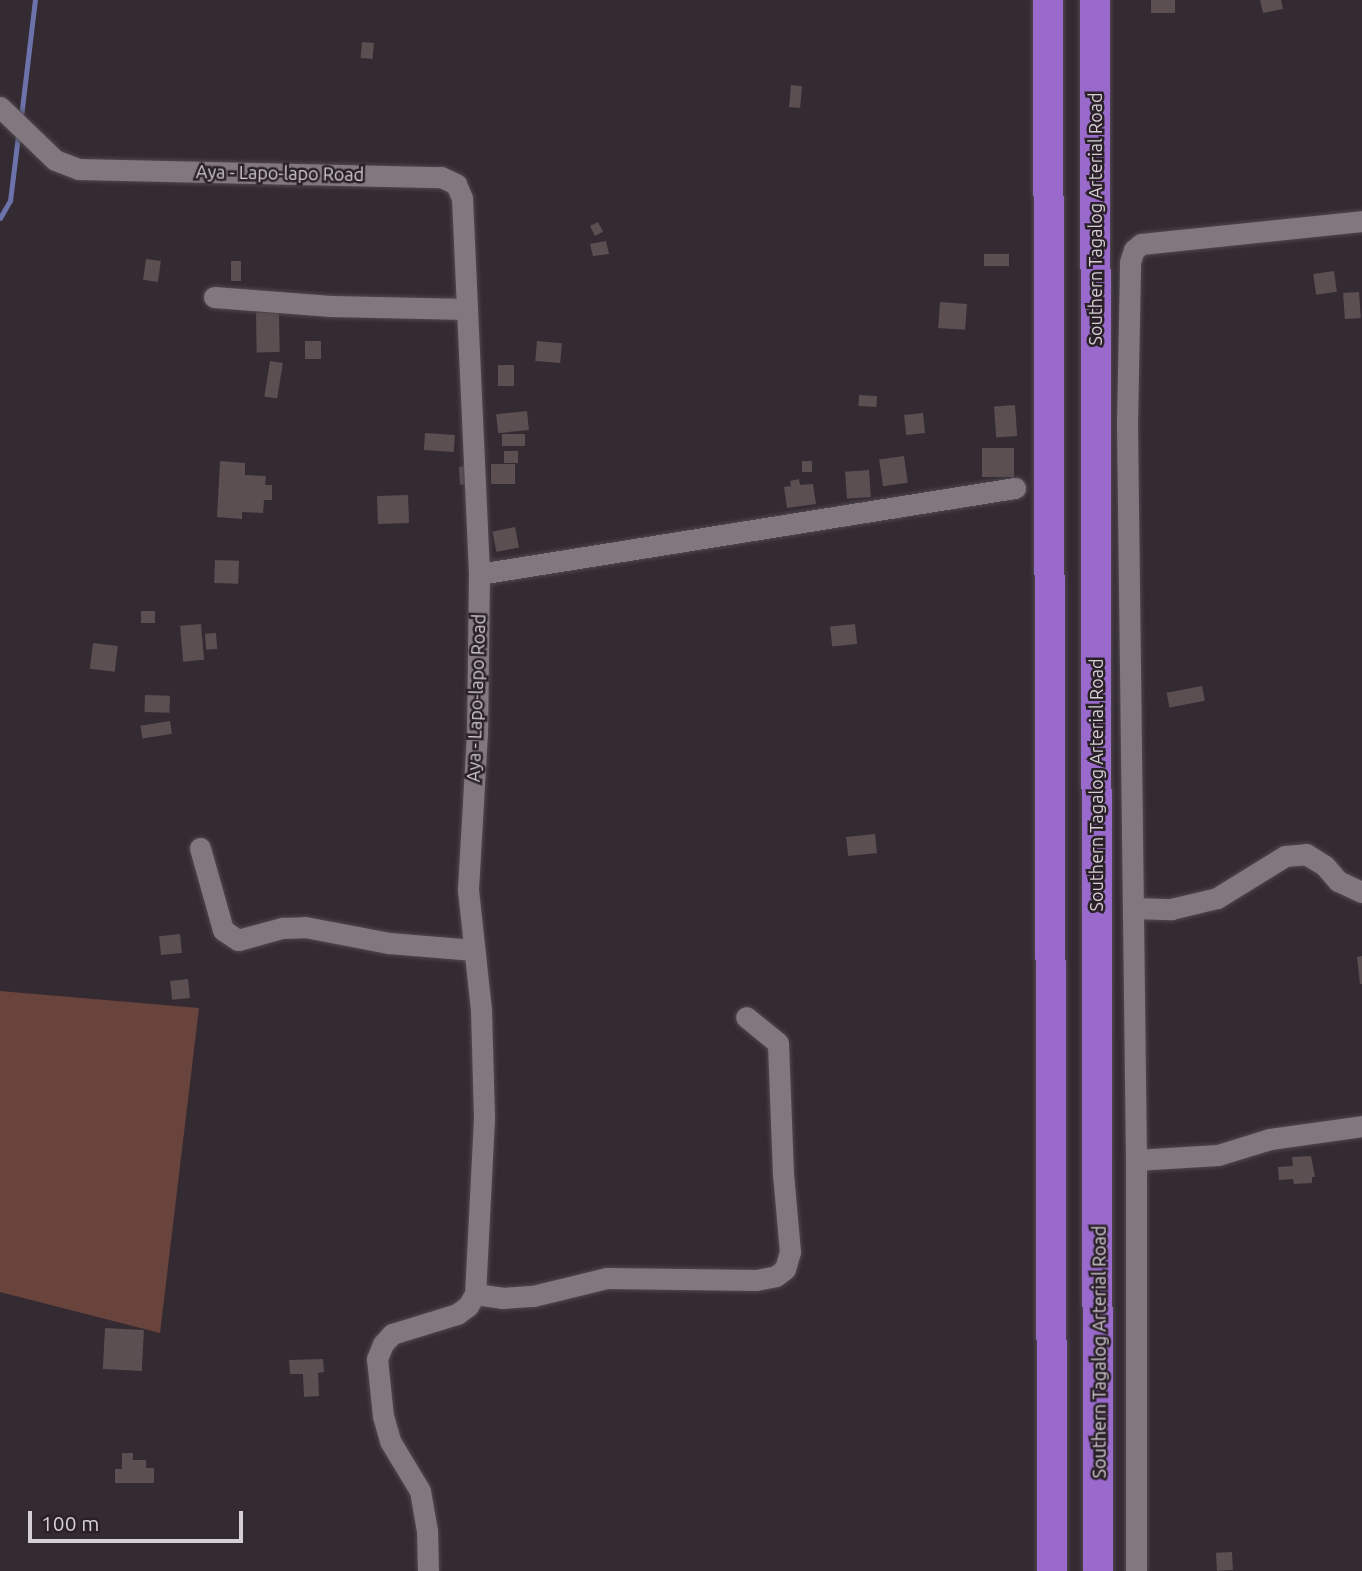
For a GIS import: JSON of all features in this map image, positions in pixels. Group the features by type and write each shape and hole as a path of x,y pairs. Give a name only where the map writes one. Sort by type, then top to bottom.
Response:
{"highway":[{"path":"1048,0 1052,1571"},
{"name":"Southern Tagalog Arterial Road","path":"1095,0 1098,1571"}],"street":[{"name":"Aya - Lapo-lapo Road","path":"5,113 55,159 78,169 441,177 456,184 461,198 479,574 477,733 468,890 481,1010 484,1118 475,1294"},
{"path":"1136,1571 1136,1160 1128,451 1130,262 1134,250 1141,244 1362,222"},
{"path":"214,297 331,306 467,309"},
{"path":"479,574 1014,488"},
{"path":"200,848 223,930 238,940 282,928 306,926 389,943 474,950"},
{"path":"1134,908 1171,909 1217,898 1285,856 1306,854 1325,866 1338,881 1362,892"},
{"path":"428,1571 427,1530 420,1491 390,1441 383,1416 377,1359 392,1334 457,1314 468,1306 475,1294 502,1298 533,1296 607,1278 756,1280 776,1276 785,1269 790,1252 783,1174 778,1043 746,1017"},
{"path":"1136,1160 1218,1155 1270,1139 1362,1126"}],"shaded area":[{"path":"0,991 199,1008 160,1333 0,1292"}],"building":[{"path":"1151,0 1175,0 1175,13 1151,13"},
{"path":"1260,0 1281,0 1283,9 1263,13"},
{"path":"362,42 374,43 373,59 361,58"},
{"path":"791,85 802,86 800,108 789,107"},
{"path":"598,222 603,232 595,236 590,226"},
{"path":"606,241 609,254 593,256 590,244"},
{"path":"984,254 1009,254 1009,266 984,266"},
{"path":"146,259 161,261 158,282 143,280"},
{"path":"231,261 241,261 241,281 231,281"},
{"path":"1334,271 1337,292 1316,295 1313,274"},
{"path":"1359,292 1361,318 1345,319 1343,293"},
{"path":"940,302 967,304 965,330 938,328"},
{"path":"256,312 279,312 280,352 257,352"},
{"path":"305,341 321,341 321,359 305,359"},
{"path":"537,341 562,343 560,363 535,361"},
{"path":"270,361 283,363 277,399 264,397"},
{"path":"498,365 514,365 514,386 498,386"},
{"path":"859,395 877,396 876,407 858,406"},
{"path":"1015,405 1017,436 996,437 994,406"},
{"path":"527,411 529,430 498,433 496,414"},
{"path":"923,413 925,433 906,435 904,415"},
{"path":"425,433 455,435 454,452 424,450"},
{"path":"502,434 525,434 525,446 502,446"},
{"path":"982,448 1014,448 1014,477 982,477"},
{"path":"504,451 518,451 518,463 504,463"},
{"path":"904,456 908,483 883,486 879,459"},
{"path":"220,461 245,463 245,475 266,476 265,485 272,485 272,500 264,500 263,513 242,512 242,519 217,517"},
{"path":"802,461 812,461 812,472 802,472"},
{"path":"491,464 515,464 515,484 491,484"},
{"path":"472,466 473,484 460,485 459,467"},
{"path":"869,470 871,497 847,499 845,472"},
{"path":"799,479 800,485 813,484 816,504 787,508 784,487 791,486 790,481"},
{"path":"408,495 409,523 378,524 377,496"},
{"path":"515,527 519,548 496,552 492,531"},
{"path":"215,560 239,561 238,584 214,583"},
{"path":"141,611 155,611 155,623 141,623"},
{"path":"201,624 204,660 183,662 180,626"},
{"path":"855,624 857,644 832,647 830,627"},
{"path":"216,633 217,649 206,650 205,634"},
{"path":"93,643 118,646 115,672 90,669"},
{"path":"1202,686 1205,701 1170,708 1167,693"},
{"path":"145,695 170,696 169,713 144,712"},
{"path":"170,721 172,734 142,739 140,726"},
{"path":"875,834 877,853 848,856 846,837"},
{"path":"180,934 182,953 161,955 159,936"},
{"path":"1362,956 1362,984 1360,984 1357,957"},
{"path":"188,979 190,998 172,1000 170,981"},
{"path":"1311,1156 1315,1177 1312,1177 1312,1183 1294,1184 1293,1179 1279,1180 1278,1167 1293,1166 1292,1157"},
{"path":"105,1328 144,1330 142,1371 103,1369"},
{"path":"323,1359 324,1372 318,1373 319,1396 304,1397 303,1374 290,1374 289,1360"},
{"path":"122,1453 133,1453 133,1460 146,1460 146,1468 154,1468 154,1483 115,1483 115,1469 122,1469"},
{"path":"1232,1552 1233,1570 1217,1571 1216,1553"}],"waterway":[{"path":"21,117 35,0"},
{"path":"0,218 10,201 18,136"}]}
